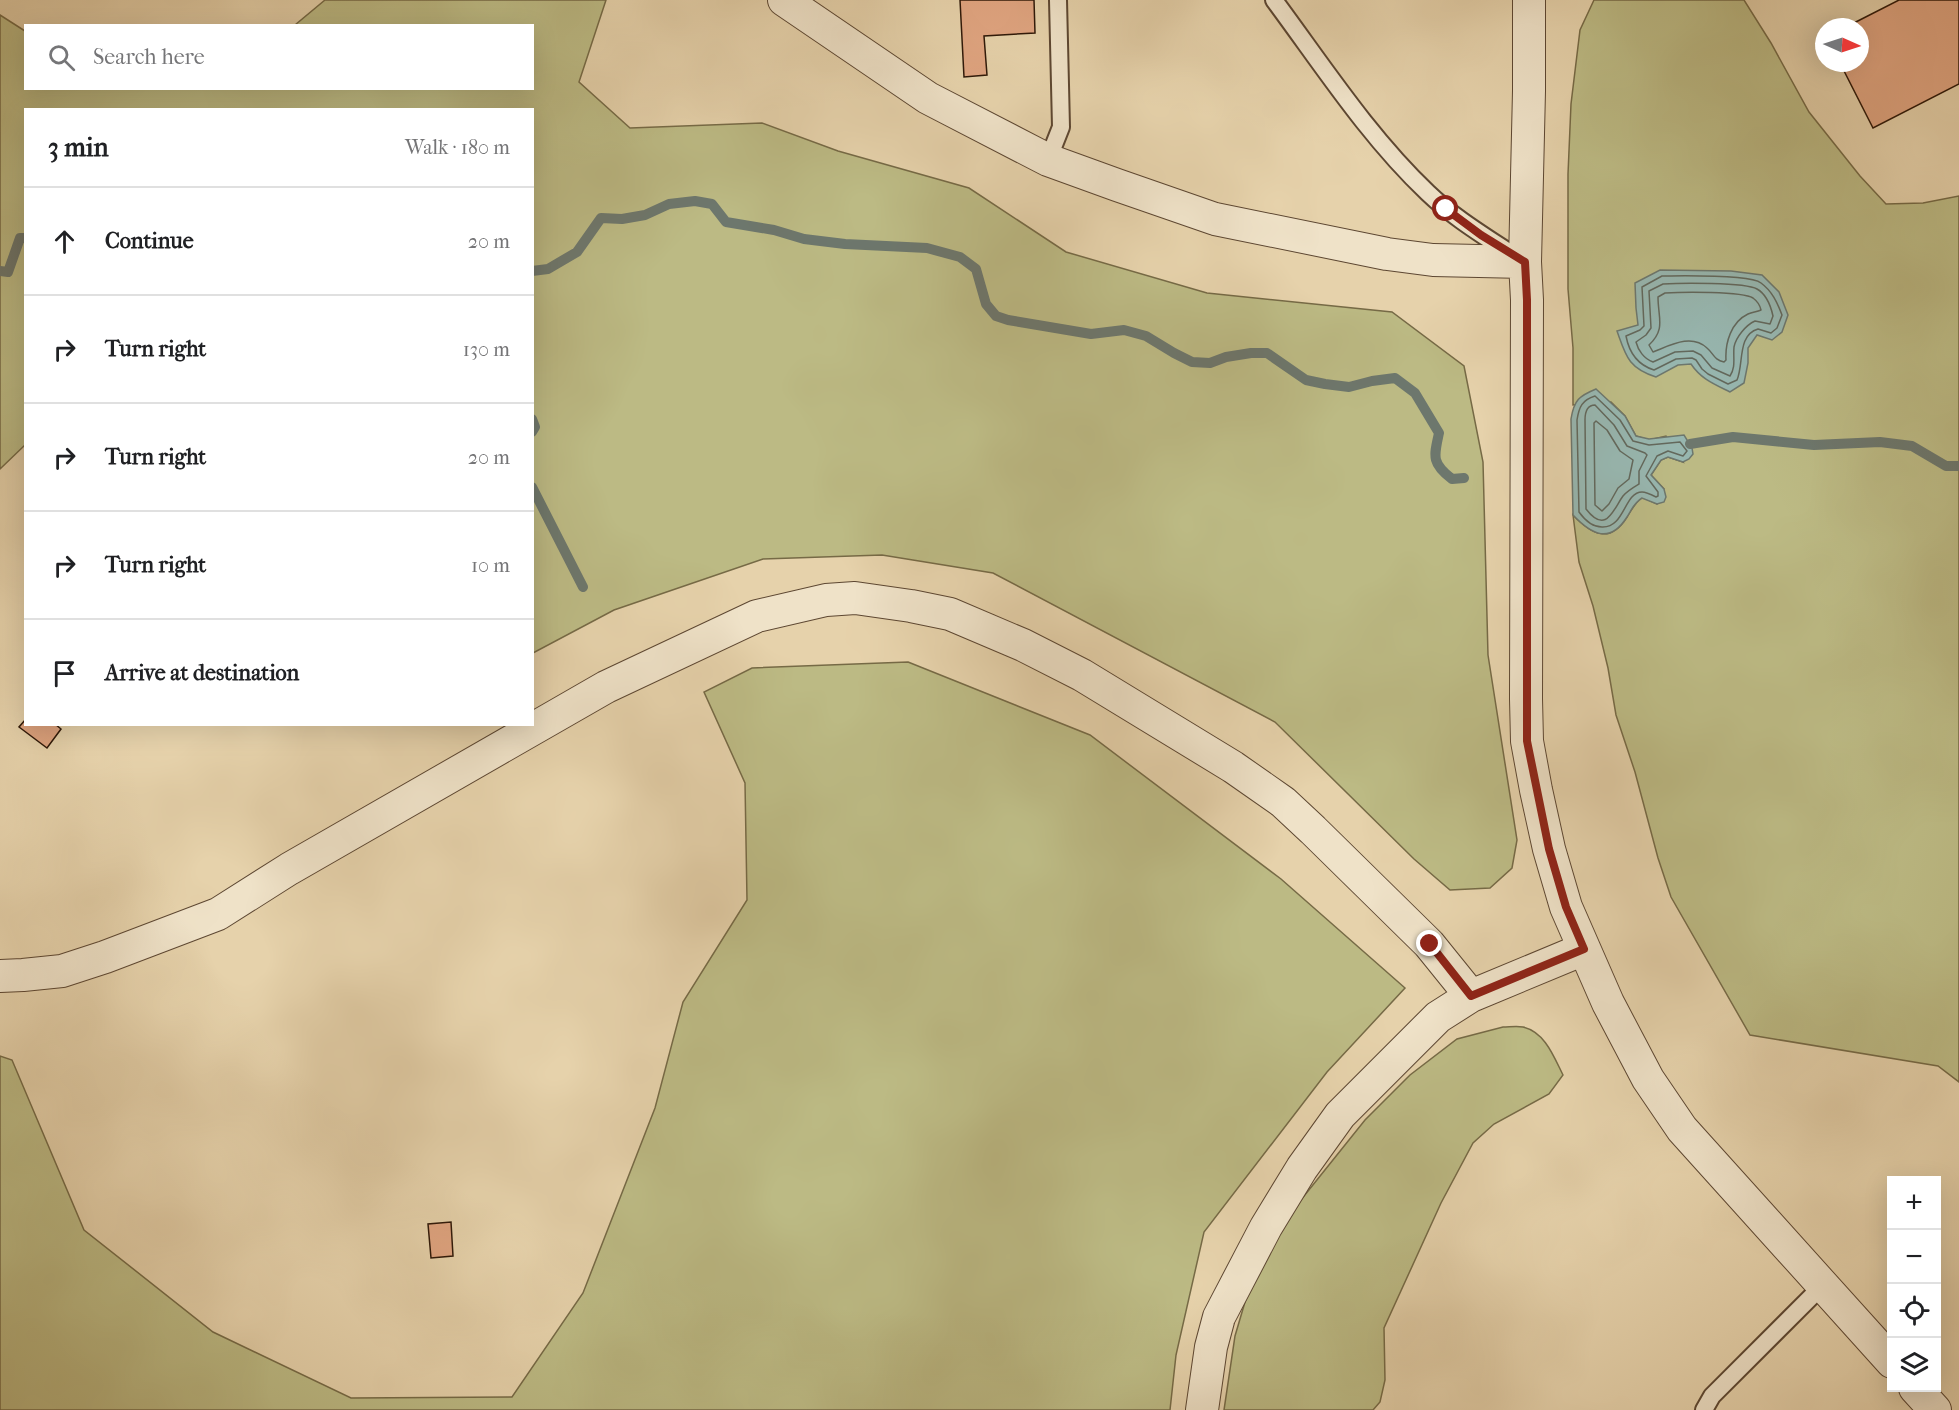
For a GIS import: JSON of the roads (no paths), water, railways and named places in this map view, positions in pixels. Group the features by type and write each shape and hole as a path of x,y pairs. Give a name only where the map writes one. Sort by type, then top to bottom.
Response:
{"street":[{"path":"784,0 928,98 1048,160 1215,219 1387,254 1433,260 1525,262"},
{"path":"1529,0 1525,262 1527,300 1527,741 1549,849 1566,907 1584,949 1608,1003 1648,1079 1682,1129 1887,1357"},
{"path":"0,976 62,970 105,957 218,914 350,833 606,687 757,616 826,600 855,598 950,614 1023,645 1082,675 1233,766 1282,802 1313,830 1430,944 1471,996"},
{"path":"1202,1410 1211,1347 1219,1317 1266,1227 1302,1168 1340,1116 1438,1017 1471,996 1584,949"},
{"path":"1919,1392 1935,1410"}],"lane":[{"path":"1048,160 1060,127 1058,0"},
{"path":"1274,0 1363,122 1398,163 1446,209 1481,235 1525,262"},
{"path":"1704,1410 1712,1396 1822,1286"}],"water":[{"path":"1660,270 1731,271 1762,275 1779,292 1788,315 1782,332 1772,340 1757,335 1748,348 1744,383 1730,392 1713,384 1691,364 1678,365 1656,377 1639,370 1629,360 1617,331 1638,325 1635,283"},
{"path":"1596,389 1625,416 1636,436 1649,439 1684,435 1693,454 1683,462 1668,457 1661,460 1651,475 1664,489 1666,497 1664,502 1657,504 1642,498 1635,504 1621,525 1607,534 1594,532 1573,515 1571,419 1578,400"}],"waterway":[{"path":"534,271 548,269 577,252 601,218 622,219 645,215 669,204 695,201 712,204 726,222 774,230 804,239 845,244 927,248 960,257 976,269 986,304 996,316 1008,320 1091,334 1124,330 1146,336 1192,362 1210,363 1226,357 1267,353 1306,380 1325,384 1349,387 1395,378 1415,393 1439,433 1435,453 1440,468 1452,479 1464,478"},
{"path":"0,271 8,272 20,238 24,238"},
{"path":"534,424 534,429"},
{"path":"1690,444 1733,437 1814,445 1880,442 1912,446 1946,466 1959,466"},
{"path":"534,491 583,587"}]}
